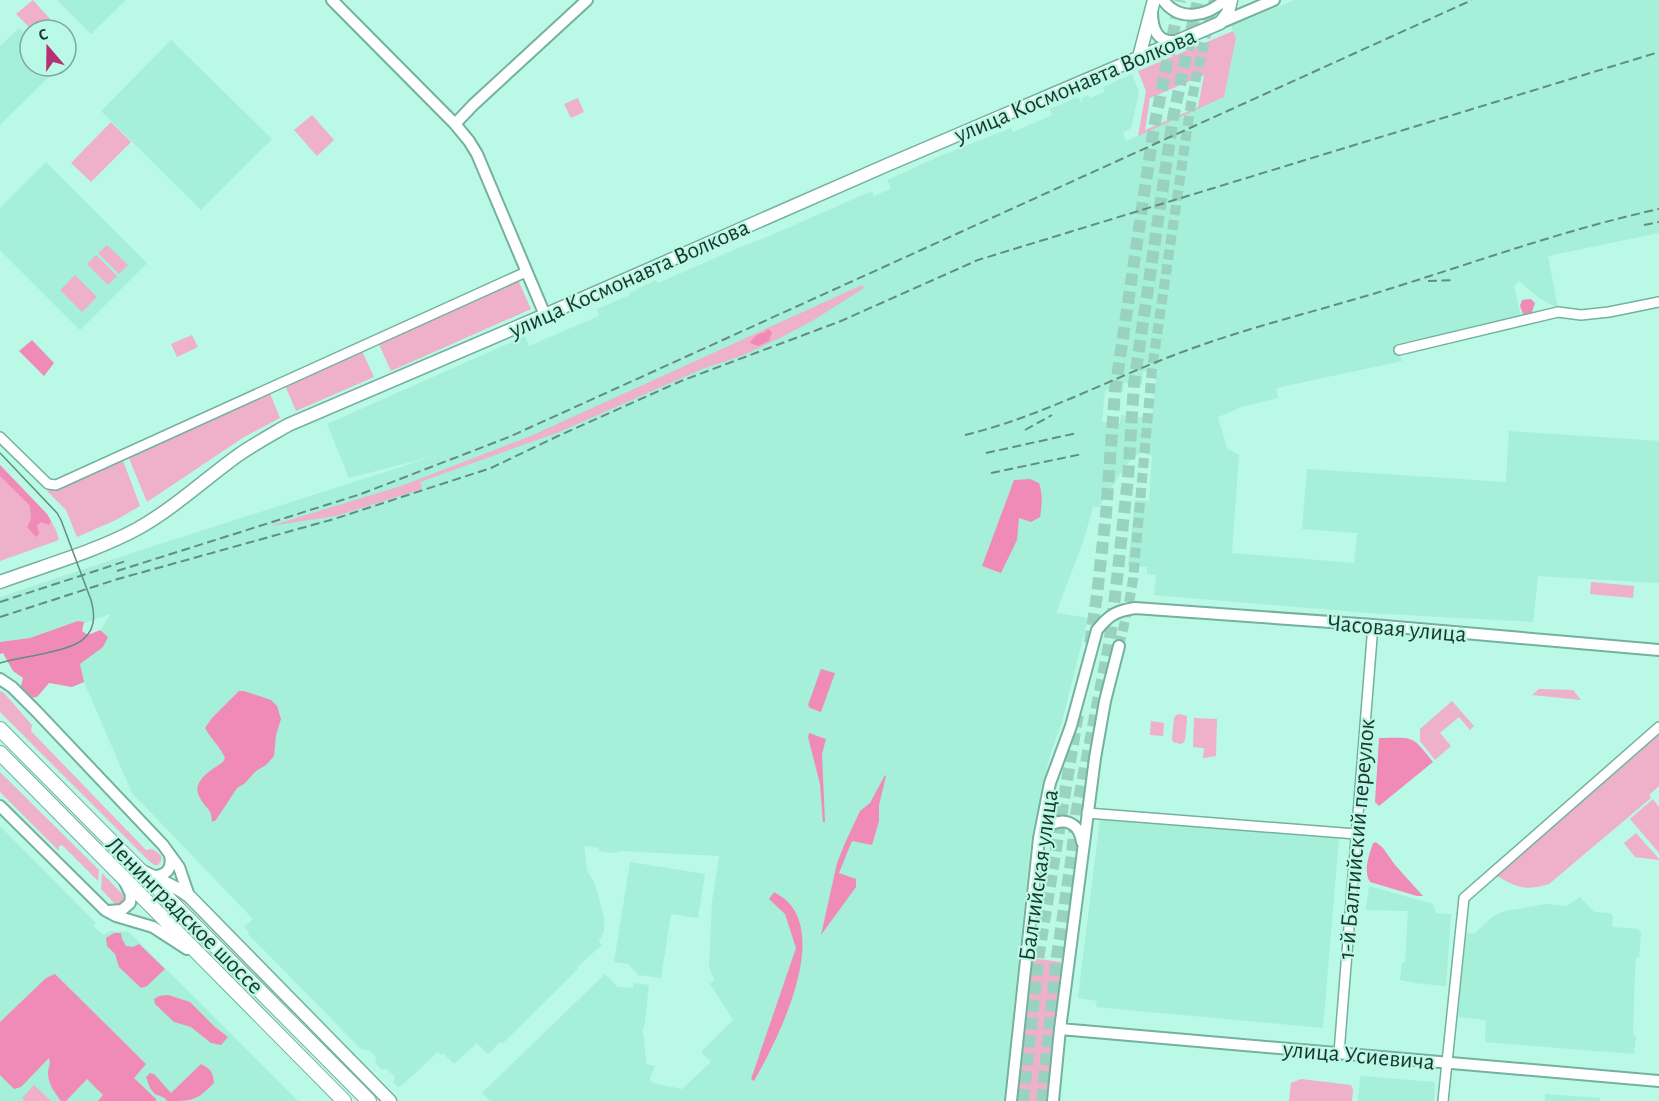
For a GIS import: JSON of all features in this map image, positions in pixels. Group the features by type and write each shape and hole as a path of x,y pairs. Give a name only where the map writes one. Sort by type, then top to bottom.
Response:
{"main road":[{"path":"1220,23 1228,13 1231,0"},
{"path":"1139,57 1153,6"},
{"name":"улица Космонавта Волкова","path":"0,582 100,546 138,528 180,500 238,456 288,425 870,172 1220,23"},
{"name":"Ленинградское шоссе","path":"0,729 147,873 369,1101"},
{"name":"Ленинградское шоссе","path":"0,753 344,1101"},
{"path":"147,873 189,896 390,1101"}],"street":[{"path":"332,0 455,124 469,141 477,154 545,315"},
{"path":"455,124 587,0"},
{"path":"1163,0 1176,13 1193,15 1217,6 1225,0"},
{"path":"1249,0 1257,3 1269,2"},
{"name":"улица Космонавта Волкова","path":"1220,23 1269,2"},
{"path":"1153,6 1152,21 1161,39 1166,42 1179,41"},
{"path":"0,437 48,484 56,485 526,272"},
{"path":"1399,350 1558,312 1581,315 1659,302"},
{"name":"Часовая улица","path":"1135,608 1659,650"},
{"name":"Балтийская улица","path":"1011,1101 1038,838 1050,783 1071,726 1097,630 1107,617 1122,610 1135,608"},
{"name":"1-й Балтийский переулок","path":"1339,1053 1373,626"},
{"name":"Балтийская улица","path":"1053,1101 1060,1029 1095,758 1105,701 1119,646"},
{"path":"0,679 12,687 167,850 179,867 189,896"},
{"path":"1443,1101 1464,898 1659,727"},
{"path":"0,806 105,910 116,916 153,927 210,964"},
{"path":"1088,813 1356,834"},
{"path":"1038,838 1052,824 1068,822 1079,831 1083,847"},
{"path":"147,873 163,875 171,867 171,859 167,850"},
{"path":"105,910 112,912 122,910 130,903 131,895 123,878"},
{"name":"улица Усиевича","path":"1060,1029 1659,1081"}],"shaded area":[{"path":"33,0 49,18 20,18 16,14"},
{"path":"57,0 126,0 91,34 78,21 78,18 75,18"},
{"path":"1295,0 1659,0 1659,233 1548,256 1558,308 1539,298 1519,281 1514,286 1521,317 1397,344 1402,361 1276,388 1278,398 1242,407 1218,417 1227,448 1239,455 1232,553 1354,563 1357,533 1302,529 1307,469 1506,482 1509,431 1659,441 1659,583 1538,576 1533,622 1368,613 1154,595 1156,575 1147,574 1147,567 1128,566 1135,500 1149,501 1152,456 1141,452 1129,462 1099,507 1093,507 1083,542 1056,613 1088,618 1062,722 1050,755 1031,839 1004,1101 490,1101 482,1093 605,974 618,987 633,988 634,983 649,985 644,1029 642,1029 646,1064 655,1066 650,1078 652,1083 682,1089 711,1062 701,1052 733,1020 710,984 714,980 709,967 712,902 719,856 621,851 614,853 584,846 587,870 595,884 604,917 604,932 598,941 602,945 577,967 578,969 502,1044 500,1042 488,1054 477,1043 454,1064 444,1054 441,1055 438,1052 398,1087 393,1082 395,1077 387,1069 382,1070 375,1063 377,1058 369,1050 362,1050 248,934 249,932 244,927 253,919 132,793 74,659 88,652 110,614 0,653 0,597 438,453 349,478 327,424 525,336 529,346 599,316 597,309 630,295 629,293 656,280 658,283 872,191 874,196 886,191 891,188 887,180 1011,128 1013,132 1052,115 1050,109 1078,97 1081,102 1083,101 1081,98 1088,95 1090,98 1105,92 1103,87 1132,74 1139,92 1131,128 1123,133 1126,141 1224,97 1236,38 1231,26","holes":["1157,368 1152,418 1121,415 1120,424 1102,422 1105,390 1123,392 1124,383 1142,385 1143,372"]},
{"path":"18,29 18,78 48,78 0,125 0,46"},
{"path":"1233,31 1236,38 1224,97 1138,136 1146,91 1138,71","holes":["1204,75 1198,107 1145,130 1150,98"]},
{"path":"171,40 272,139 201,210 101,111"},
{"path":"578,98 584,112 571,118 564,104"},
{"path":"312,115 334,140 317,156 294,130"},
{"path":"111,122 131,142 91,182 71,163"},
{"path":"46,162 147,263 80,330 0,250 0,208"},
{"path":"107,245 128,265 119,274 98,253"},
{"path":"96,255 117,276 108,285 87,264"},
{"path":"75,275 97,297 82,312 60,290"},
{"path":"517,278 531,309 391,371 377,340"},
{"path":"862,285 864,288 780,338 741,356 702,369 559,432 420,482 422,489 336,516 270,526 401,486 533,435"},
{"path":"1531,299 1535,303 1531,315 1524,317 1520,306 1522,300"},
{"path":"768,329 772,332 769,341 758,346 750,343 756,336"},
{"path":"192,335 198,347 177,357 171,344"},
{"path":"32,340 54,363 44,376 19,351"},
{"path":"361,349 374,377 296,411 284,383"},
{"path":"269,391 280,418 244,437 147,502 128,456"},
{"path":"122,458 140,506 116,520 77,537 66,510 47,491"},
{"path":"0,465 47,514 59,540 0,561"},
{"path":"0,465 51,521 49,525 41,522 37,525 39,534 36,537 27,527 31,519 30,506 0,476"},
{"path":"1030,479 1039,483 1042,500 1040,517 1031,522 1019,518 1017,540 1001,573 982,566 1014,480"},
{"path":"1591,582 1634,586 1633,598 1590,594"},
{"path":"78,621 84,622 82,631 88,635 100,630 108,637 103,647 80,664 84,682 72,687 49,683 37,697 29,698 20,690 23,678 13,671 3,653 0,654 0,642 30,638"},
{"path":"821,669 835,673 821,712 808,705"},
{"path":"1539,689 1573,690 1581,700 1532,695"},
{"path":"0,691 32,725 31,731 146,850 154,850 161,856 158,865 148,860 0,712"},
{"path":"239,691 271,700 277,706 281,719 276,735 274,756 237,788 216,820 212,822 209,811 200,798 198,786 208,772 223,762 225,758 205,728"},
{"path":"1452,701 1474,726 1470,730 1459,717 1440,733 1451,746 1435,760 1420,741 1420,729"},
{"path":"1179,714 1187,716 1185,740 1181,744 1173,742 1172,739 1174,718"},
{"path":"1194,718 1217,719 1216,756 1203,758 1204,748 1193,747"},
{"path":"1151,721 1164,723 1163,736 1150,735"},
{"path":"809,733 826,739 822,754 825,822 823,822 820,784 808,737"},
{"path":"1659,735 1659,786 1649,795 1651,798 1549,884 1528,888 1497,876"},
{"path":"1379,738 1411,740 1420,746 1433,762 1379,806 1375,802"},
{"path":"0,772 99,870 98,881 62,845 59,846 59,851 0,792"},
{"path":"885,775 879,805 879,821 872,845 852,841 839,873 856,879 856,887 821,935 837,863 845,843 860,811 870,803"},
{"path":"1653,799 1659,807 1659,853 1630,819"},
{"path":"1100,817 1339,839 1323,1028 1096,1007 1097,1001 1078,998"},
{"path":"0,826 96,923 93,926 103,935 110,931 129,932 298,1101 0,1101"},
{"path":"1636,833 1659,860 1635,857 1624,843"},
{"path":"1376,842 1423,896 1370,882 1367,863 1373,843"},
{"path":"630,862 705,874 698,918 671,914 661,978 638,975 628,964 614,962"},
{"path":"102,873 123,895 124,899 120,904 115,904 101,889"},
{"path":"1369,886 1433,904 1436,913 1451,914 1446,986 1400,980 1402,963 1405,963 1408,911 1366,910"},
{"path":"774,892 786,900 798,917 802,939 801,964 786,1016 754,1081 751,1079 796,948 785,914 769,899"},
{"path":"1580,897 1594,912 1610,913 1613,916 1612,927 1638,929 1641,933 1635,975 1634,1054 1485,1042 1486,1020 1458,1017 1466,934 1475,933 1492,917 1505,911 1546,904 1567,906"},
{"path":"114,933 121,933 126,946 133,947 139,944 165,969 147,986 141,988 119,967 115,954 107,946 106,938"},
{"path":"1032,958 1061,962 1048,1101 1014,1101 1019,1048"},
{"path":"55,974 146,1064 134,1078 157,1100 98,1101 103,1095 87,1079 66,1101 61,1101 49,1081 49,1058 21,1087 14,1089 0,1075 0,1022 46,978"},
{"path":"168,995 190,1002 228,1037 221,1045 211,1043 191,1027 174,1022 155,1004 154,999"},
{"path":"201,1064 211,1071 214,1083 194,1099 167,1101 153,1092 146,1077 150,1073 154,1074 171,1093"},
{"path":"1360,1076 1435,1082 1434,1101 1358,1101"},
{"path":"1301,1079 1351,1085 1352,1101 1289,1101 1291,1083"},
{"path":"34,1085 51,1101 25,1101 22,1098"},
{"path":"1545,1094 1600,1098 1600,1101 1545,1101"}],"tunnel":[{"path":"1090,643 1106,514 1115,391 1154,127 1180,0"},
{"path":"1042,1101 1057,956 1076,814 1109,645 1128,478 1134,384 1173,118 1198,0"},
{"path":"1119,646 1133,580 1152,369 1190,110 1214,0"},
{"path":"1023,1101 1039,953 1078,713"}],"tram line":[{"path":"0,453 57,513 91,600 94,614 93,625 89,633 74,645 0,663"}],"railway":[{"path":"117,571 361,494 509,437 1472,0"},
{"path":"0,617 118,579 334,519 491,468 681,381 841,321 978,260 1659,52"},
{"path":"965,435 1022,418 1185,351 1236,334 1557,236 1659,209"},
{"path":"1644,225 1659,222"},
{"path":"1428,281 1455,280"},
{"path":"1025,430 1052,415"},
{"path":"986,453 1077,433"},
{"path":"991,473 1082,454"},
{"path":"0,602 126,561"}]}
